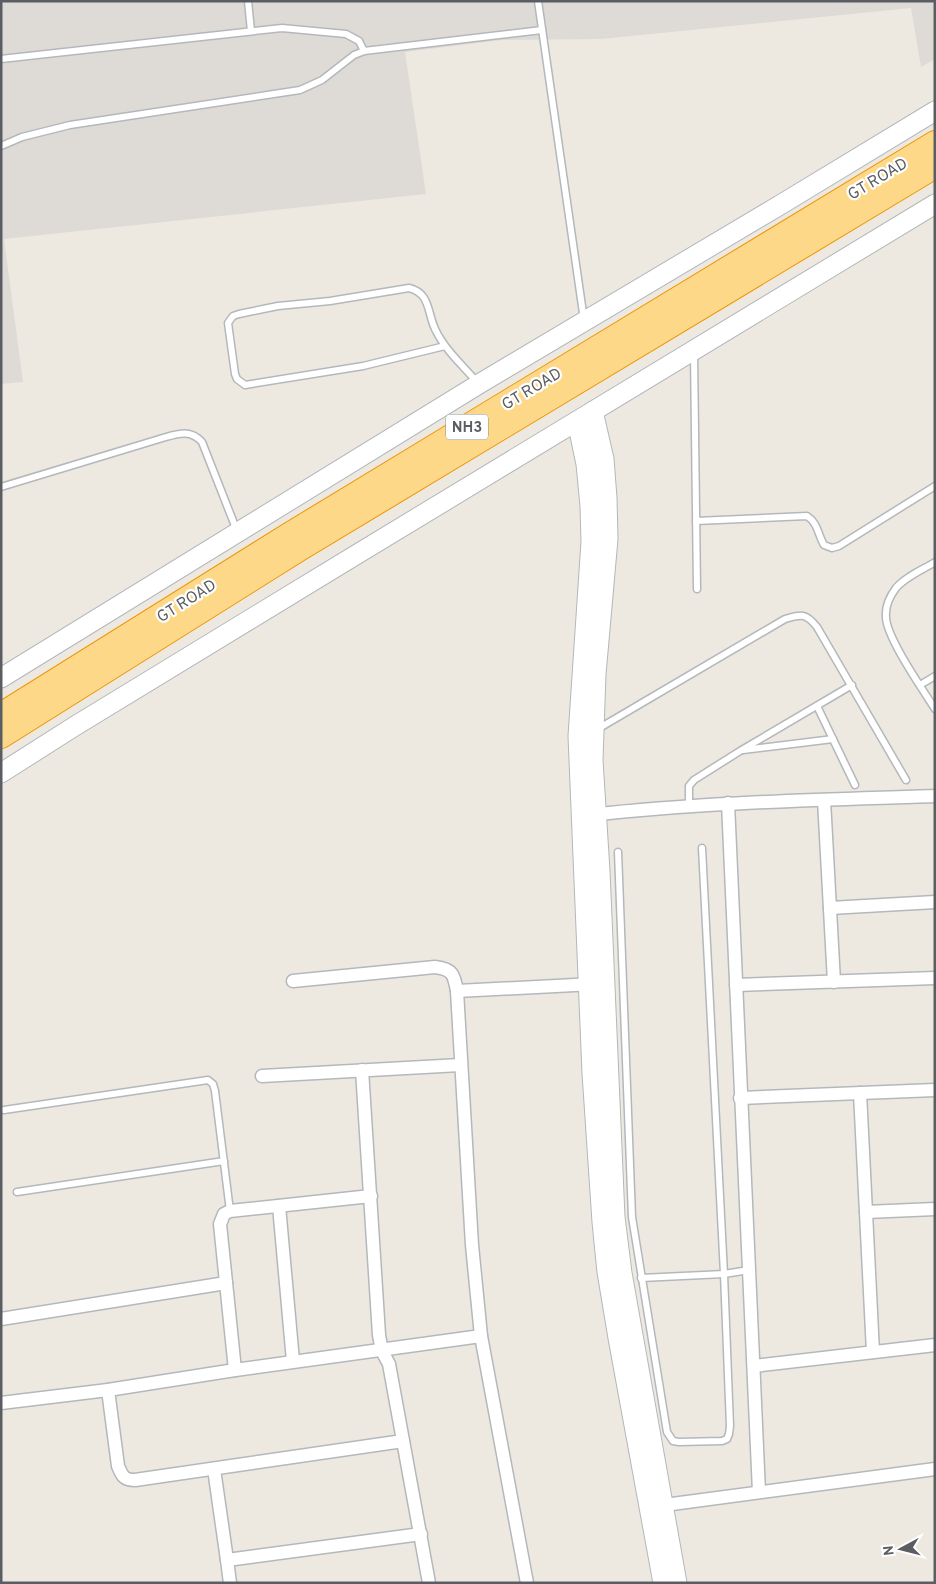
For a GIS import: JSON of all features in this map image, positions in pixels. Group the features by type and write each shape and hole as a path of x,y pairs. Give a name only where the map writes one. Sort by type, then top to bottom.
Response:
{"highway":[{"name":"GT ROAD","path":"1,715 289,535 935,143"},
{"name":"GT ROAD","path":"1,736 299,549 935,166"}],"street":[{"path":"1,678 479,384 935,110"},
{"path":"1,773 84,720 935,204"},
{"path":"589,815 596,674 608,539 604,459 593,411"},
{"path":"577,421 586,464 591,542 578,736 589,815 597,984 592,1082 606,1255 618,1338 656,1506 677,1583"},
{"path":"589,815 640,809 728,803 935,796"},
{"path":"824,800 834,982"},
{"path":"728,803 759,1492"},
{"path":"830,908 935,902"},
{"path":"293,981 435,967 446,968 453,974 457,991 460,1065 480,1336 527,1583"},
{"path":"736,985 935,978"},
{"path":"457,991 597,984"},
{"path":"262,1076 460,1065"},
{"path":"362,1070 378,1335 382,1351 389,1364 430,1583"},
{"path":"740,1098 935,1090"},
{"path":"860,1093 873,1352"},
{"path":"235,1370 220,1224 224,1214 230,1211 371,1196"},
{"path":"279,1206 294,1362"},
{"path":"866,1212 935,1209"},
{"path":"1,1320 226,1283"},
{"path":"1,1403 108,1390 235,1370 480,1336"},
{"path":"754,1366 935,1344"},
{"path":"108,1390 118,1466 122,1476 127,1480 402,1441"},
{"path":"214,1469 230,1583"},
{"path":"656,1506 935,1469"},
{"path":"656,1506 663,1583"},
{"path":"227,1560 421,1534"}],"lane":[{"path":"248,1 251,30"},
{"path":"538,1 584,321"},
{"path":"1,59 282,28 346,34 358,42 364,51"},
{"path":"1,146 22,137 70,125 300,90 322,80 354,55 364,51 542,30"},
{"path":"445,346 363,366 245,385 237,379 235,374 228,323 234,316 278,306 330,301 409,288 417,290 422,294 436,332 445,346 479,384"},
{"path":"694,351 697,589"},
{"path":"1,487 166,437 188,434 196,436 202,442 238,532"},
{"path":"696,521 808,516 816,525 824,544 832,548 839,546 935,486"},
{"path":"935,562 897,587 890,596 886,608 886,617 891,635 935,709"},
{"path":"593,732 785,619 802,615 810,618 817,626 906,780"},
{"path":"920,685 935,676"},
{"path":"688,806 689,786 694,780 852,685"},
{"path":"817,706 854,785"},
{"path":"740,751 833,739"},
{"path":"618,852 632,1218 667,1432 673,1441 679,1442 722,1441 727,1439 730,1426 702,848"},
{"path":"4,1110 208,1080 213,1084 215,1090 230,1211"},
{"path":"18,1192 224,1161"},
{"path":"641,1278 724,1274 749,1270"}],"shaded area":[{"path":"1,1 935,1 935,59 921,67 911,8 601,39 502,40 405,52 426,194 4,239 23,382 1,384"}]}
